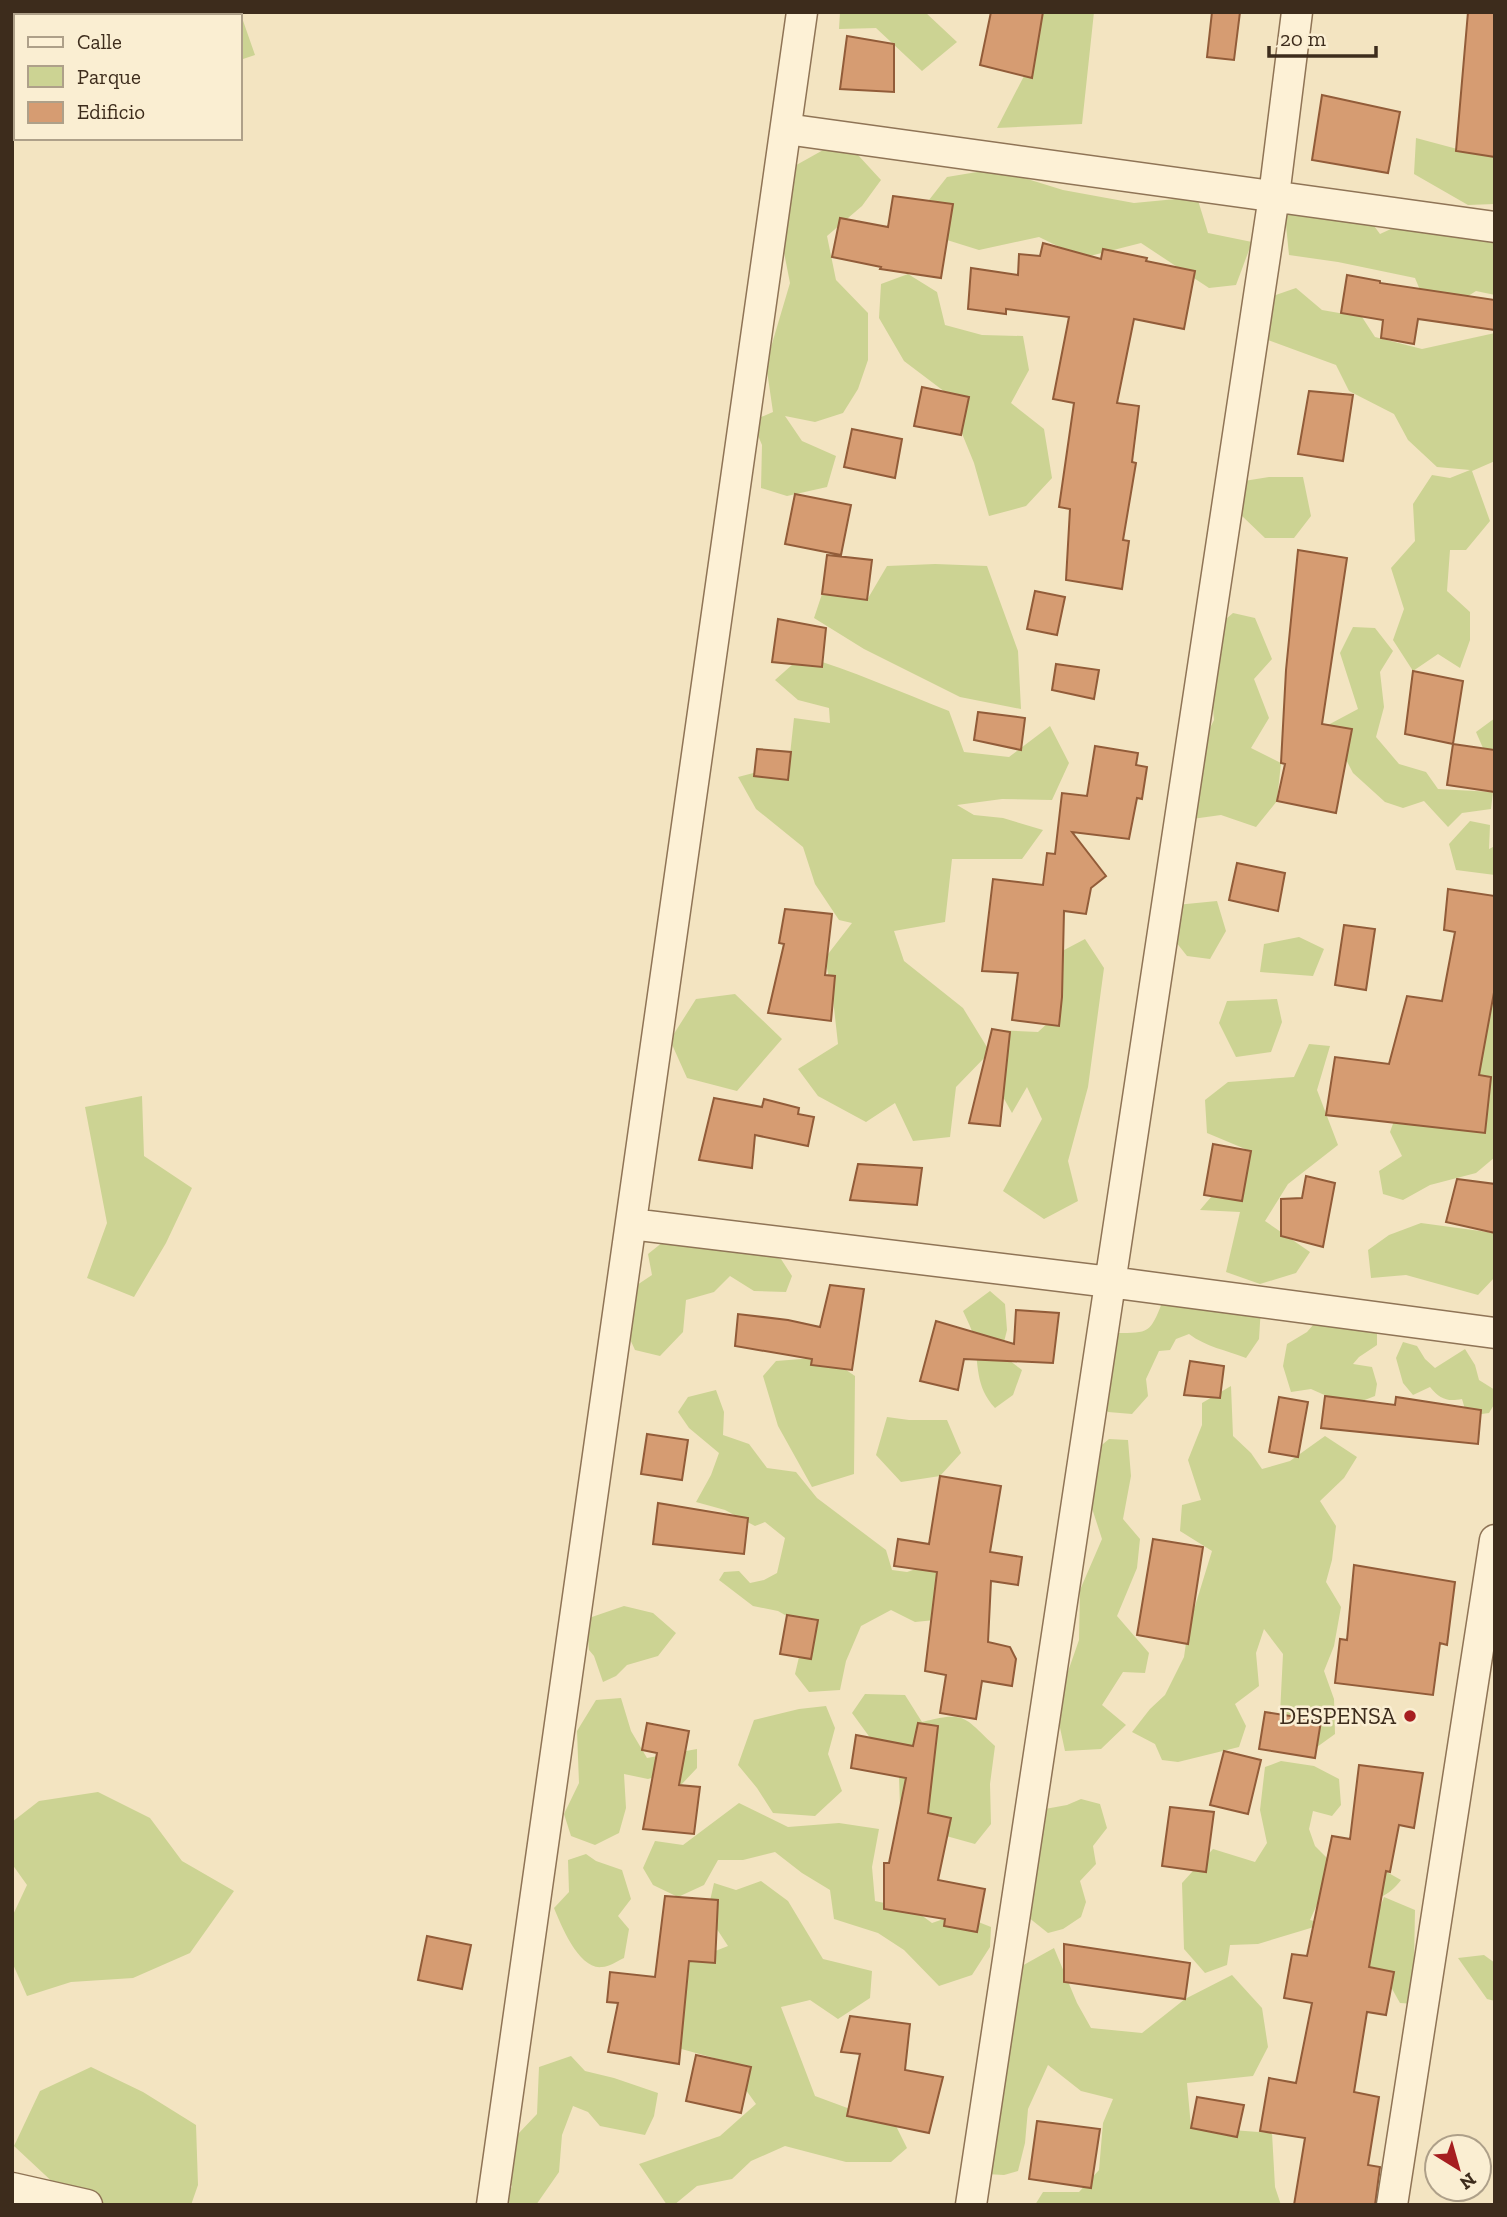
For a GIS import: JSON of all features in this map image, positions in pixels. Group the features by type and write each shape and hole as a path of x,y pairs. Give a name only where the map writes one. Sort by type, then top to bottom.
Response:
{"street":[{"path":"492,2205 802,12"},
{"path":"971,2205 1274,196 1297,12"},
{"path":"786,129 1495,226"},
{"path":"631,1224 1110,1282 1495,1333"},
{"path":"1392,2205 1495,1540"},
{"path":"12,2188 88,2205"}],"green space":[{"path":"12,12 241,14 14,14 14,28"},
{"path":"840,12 925,12 957,42 922,71 876,28 839,29"},
{"path":"1035,12 1094,12 1082,124 997,128 1036,53"},
{"path":"242,18 255,55 242,59"},
{"path":"1416,138 1495,157 1495,204 1468,205 1414,174"},
{"path":"825,149 858,155 881,180 862,206 827,236 836,280 868,313 868,360 858,389 843,413 815,422 785,416 802,441 836,456 827,487 787,496 761,488 762,445 752,421 773,412 766,364 790,283 780,232 791,168"},
{"path":"995,169 1063,190 1134,203 1197,197 1208,233 1252,242 1236,285 1209,288 1141,243 1082,258 1039,237 979,250 947,240 929,200 947,177"},
{"path":"1284,205 1338,209 1347,223 1366,215 1380,234 1408,221 1495,233 1495,295 1476,291 1432,319 1415,278 1289,255"},
{"path":"908,274 937,292 945,325 982,335 1023,336 1029,370 1011,403 1044,429 1052,478 1026,506 989,516 974,463 945,392 904,361 879,318 881,284"},
{"path":"1296,288 1322,310 1362,317 1375,337 1422,349 1495,333 1495,461 1472,471 1490,521 1466,550 1450,550 1447,591 1470,612 1470,640 1460,668 1438,654 1413,671 1393,640 1404,609 1391,568 1415,541 1413,504 1432,475 1450,478 1470,470 1437,467 1408,440 1394,414 1349,391 1336,365 1257,336 1267,298"},
{"path":"1269,477 1303,477 1311,516 1294,538 1265,538 1241,515 1244,481"},
{"path":"887,566 987,566 1018,651 1021,709 960,697 864,649 814,618 822,594 867,600"},
{"path":"1233,613 1255,618 1272,659 1254,679 1269,718 1251,748 1281,763 1277,801 1256,827 1221,815 1192,819 1198,752 1214,720 1207,635"},
{"path":"1353,627 1375,628 1393,651 1380,672 1384,707 1376,737 1399,764 1426,772 1438,789 1493,792 1491,809 1462,813 1448,827 1424,801 1403,808 1385,802 1353,773 1328,725 1358,709 1340,653"},
{"path":"802,656 949,711 964,752 1009,757 1050,726 1069,763 1052,800 1002,799 957,805 974,815 1003,818 1043,830 1022,859 952,859 945,922 894,931 904,961 963,1008 990,1052 956,1087 950,1137 913,1141 895,1103 866,1122 818,1096 798,1069 838,1044 825,958 852,923 839,920 815,884 803,847 756,809 738,777 789,764 794,718 830,723 829,708 798,700 775,680"},
{"path":"1495,718 1495,766 1476,732"},
{"path":"1470,821 1490,825 1489,849 1495,846 1495,875 1456,870 1449,844"},
{"path":"1217,901 1226,931 1210,959 1187,956 1172,937 1176,905"},
{"path":"1299,937 1324,949 1313,976 1260,972 1264,944"},
{"path":"1085,939 1104,968 1088,1087 1068,1161 1078,1201 1044,1219 1003,1191 1042,1119 1027,1087 1012,1113 989,1072 995,1030 1038,1032 1060,1012 1049,958"},
{"path":"1495,984 1495,1157 1476,1173 1430,1185 1403,1200 1383,1194 1379,1171 1402,1156 1390,1132 1399,1107"},
{"path":"735,994 782,1039 737,1091 687,1078 670,1040 696,999"},
{"path":"1277,999 1282,1022 1271,1052 1236,1057 1219,1023 1227,1001"},
{"path":"1309,1044 1330,1046 1317,1090 1338,1145 1288,1184 1265,1221 1310,1252 1296,1273 1260,1284 1226,1272 1240,1212 1200,1210 1250,1151 1207,1133 1205,1100 1228,1082 1294,1077"},
{"path":"142,1096 144,1156 192,1188 166,1243 134,1297 87,1278 107,1223 85,1107"},
{"path":"1421,1223 1495,1233 1495,1277 1478,1295 1406,1275 1371,1278 1368,1250 1389,1235"},
{"path":"668,1238 781,1259 792,1276 786,1292 754,1291 730,1276 714,1292 686,1300 683,1332 660,1356 635,1350 622,1322 634,1287 652,1275 648,1254"},
{"path":"990,1291 1005,1304 1007,1330 1001,1354 1022,1370 1013,1395 995,1408 981,1384 974,1338 963,1311"},
{"path":"1162,1303 1261,1307 1259,1339 1246,1358 1209,1345 1189,1334 1176,1339 1170,1350 1159,1351 1146,1379 1148,1396 1132,1414 1108,1412 1099,1400 1110,1384 1105,1351 1117,1333 1136,1333 1151,1326"},
{"path":"1319,1318 1377,1329 1377,1345 1353,1364 1372,1367 1377,1384 1375,1396 1349,1406 1311,1389 1291,1392 1283,1366 1287,1344 1307,1332"},
{"path":"1403,1342 1417,1346 1435,1368 1465,1349 1475,1365 1479,1380 1495,1390 1495,1403 1489,1413 1467,1416 1462,1399 1444,1399 1430,1387 1413,1395 1403,1383 1396,1358"},
{"path":"827,1357 855,1376 854,1474 812,1487 778,1426 763,1376 776,1361"},
{"path":"1231,1386 1233,1436 1251,1453 1262,1469 1290,1461 1325,1436 1357,1457 1344,1478 1320,1501 1336,1526 1326,1582 1341,1607 1334,1646 1324,1671 1334,1699 1335,1734 1317,1747 1303,1730 1280,1714 1283,1654 1264,1629 1256,1653 1259,1686 1235,1704 1246,1726 1239,1747 1178,1762 1162,1760 1155,1744 1132,1732 1165,1695 1184,1657 1188,1629 1212,1551 1180,1531 1182,1505 1201,1500 1188,1460 1202,1425 1202,1403"},
{"path":"716,1390 724,1412 723,1435 749,1444 767,1468 796,1472 817,1498 886,1550 892,1570 907,1572 928,1565 952,1570 955,1618 915,1622 891,1610 861,1626 846,1661 840,1690 809,1692 795,1674 806,1627 778,1611 753,1606 719,1580 724,1572 739,1571 750,1583 777,1573 785,1538 765,1522 755,1526 725,1510 696,1502 711,1475 719,1453 689,1428 678,1412 688,1397"},
{"path":"887,1417 947,1420 961,1453 940,1476 901,1482 876,1455"},
{"path":"1109,1439 1128,1440 1131,1476 1123,1519 1140,1539 1137,1568 1117,1616 1149,1653 1145,1673 1123,1672 1102,1705 1126,1725 1101,1749 1065,1751 1059,1723 1064,1683 1079,1640 1080,1590 1102,1539 1088,1496 1091,1454"},
{"path":"624,1606 653,1613 676,1633 658,1656 627,1665 616,1676 603,1682 594,1656 589,1650 586,1619"},
{"path":"865,1694 905,1695 922,1722 948,1717 963,1719 995,1746 990,1784 991,1824 975,1844 932,1832 900,1807 899,1777 933,1767 871,1739 852,1713"},
{"path":"621,1698 631,1731 647,1758 697,1749 697,1768 681,1785 666,1774 648,1779 624,1774 626,1808 619,1833 595,1845 571,1836 564,1814 579,1783 577,1731 596,1700"},
{"path":"826,1706 835,1728 828,1754 842,1791 815,1816 773,1813 738,1765 754,1720 799,1709"},
{"path":"1281,1761 1314,1766 1339,1779 1341,1805 1332,1816 1313,1811 1309,1829 1315,1846 1331,1862 1385,1871 1401,1880 1393,1889 1374,1899 1354,1901 1320,1898 1310,1920 1347,1930 1372,1929 1384,1897 1415,1910 1414,1961 1434,1984 1416,2004 1400,2003 1391,1987 1344,1969 1314,1927 1258,1944 1230,1945 1227,1965 1205,1973 1184,1949 1182,1883 1213,1849 1255,1862 1267,1843 1260,1810 1265,1767"},
{"path":"98,1792 150,1818 182,1861 234,1891 190,1953 133,1978 71,1982 27,1996 12,1962 12,1917 27,1885 12,1864 12,1822 39,1801"},
{"path":"1081,1799 1100,1804 1107,1828 1093,1846 1096,1864 1080,1881 1086,1902 1081,1917 1063,1929 1048,1933 1028,1917 1038,1868 1035,1844 1045,1809"},
{"path":"739,1803 788,1827 839,1823 879,1829 872,1867 875,1901 913,1909 932,1923 958,1914 991,1927 990,1947 972,1975 939,1986 904,1950 878,1933 834,1919 830,1890 775,1852 743,1860 718,1860 704,1885 678,1897 653,1885 643,1868 655,1841 683,1845"},
{"path":"586,1854 596,1861 622,1870 631,1899 618,1916 629,1929 624,1958 605,1967 594,1966 579,1954 566,1935 554,1908 569,1892 568,1860"},
{"path":"761,1881 788,1901 823,1959 872,1971 870,1998 838,2019 810,2000 781,2007 815,2096 896,2126 907,2148 891,2162 846,2162 785,2146 751,2161 732,2179 697,2186 674,2205 667,2205 639,2164 720,2136 756,2104 725,2061 667,2045 684,2003 690,1961 728,1946 707,1914 714,1883 736,1890"},
{"path":"1054,1948 1077,2003 1091,2028 1142,2033 1185,1999 1232,1975 1262,2008 1268,2047 1253,2076 1187,2083 1191,2127 1272,2133 1275,2187 1281,2205 1035,2205 1043,2192 1079,2192 1099,2170 1103,2123 1113,2099 1081,2091 1048,2065 1028,2109 1025,2143 1018,2171 1004,2175 986,2174 1020,1967"},
{"path":"1484,1955 1495,1963 1495,2001 1487,1999 1458,1958"},
{"path":"571,2056 585,2071 658,2093 654,2116 645,2135 600,2126 588,2112 573,2106 562,2135 559,2172 536,2205 504,2205 501,2199 512,2187 502,2155 537,2114 539,2067"},
{"path":"91,2067 143,2092 196,2125 198,2185 191,2205 103,2205 59,2188 14,2146 40,2091"}],"building":[{"path":"991,12 1043,12 1032,78 980,65"},
{"path":"1212,12 1240,12 1234,60 1207,57"},
{"path":"1468,12 1495,12 1495,157 1456,151"},
{"path":"847,36 894,44 894,92 840,89"},
{"path":"1322,95 1400,112 1388,173 1312,160"},
{"path":"893,196 953,204 941,278 880,269 881,267 832,257 840,218 888,227"},
{"path":"1043,243 1101,259 1103,249 1195,271 1184,329 1134,319 1117,403 1139,406 1132,462 1136,463 1123,540 1129,541 1122,589 1066,580 1070,509 1059,507 1074,403 1053,399 1069,317 1006,309 1006,314 968,309 971,268 1018,275 1019,254 1040,256"},
{"path":"1347,275 1380,283 1495,300 1495,330 1418,319 1414,344 1381,338 1383,320 1341,313"},
{"path":"922,387 969,397 961,435 914,426"},
{"path":"1309,391 1353,395 1343,461 1298,454"},
{"path":"852,429 902,439 895,478 844,467"},
{"path":"795,494 851,505 841,555 785,544"},
{"path":"1298,550 1347,558 1322,724 1352,729 1336,813 1277,801 1285,764 1281,763 1286,670"},
{"path":"827,555 872,560 867,600 822,594"},
{"path":"1035,591 1065,597 1057,635 1027,629"},
{"path":"778,619 826,628 822,667 772,662"},
{"path":"1056,664 1099,670 1094,699 1052,690"},
{"path":"1413,671 1463,681 1453,744 1405,734"},
{"path":"978,712 1025,718 1021,750 974,740"},
{"path":"1453,744 1495,750 1495,792 1447,785"},
{"path":"1095,746 1138,753 1136,765 1147,767 1142,799 1137,798 1129,839 1072,832 1106,876 1091,888 1086,914 1064,911 1059,1026 1012,1020 1018,973 982,971 993,879 1043,885 1047,853 1055,854 1062,793 1087,796"},
{"path":"757,749 791,752 788,780 754,776"},
{"path":"1237,863 1285,873 1278,911 1229,900"},
{"path":"1448,889 1495,896 1495,987 1479,1075 1491,1077 1485,1133 1326,1115 1335,1057 1389,1064 1407,996 1442,1001 1455,932 1444,930"},
{"path":"785,909 832,914 825,975 835,976 831,1021 768,1013 784,944 779,943"},
{"path":"1344,925 1375,929 1366,990 1335,985"},
{"path":"992,1029 1010,1032 1000,1126 969,1123"},
{"path":"714,1098 762,1107 764,1099 799,1108 798,1114 814,1117 808,1146 755,1135 752,1168 699,1160"},
{"path":"1213,1144 1251,1151 1242,1201 1204,1195"},
{"path":"858,1164 922,1168 917,1205 850,1200"},
{"path":"1306,1176 1335,1183 1323,1247 1281,1236 1281,1199 1302,1198"},
{"path":"1457,1179 1495,1184 1495,1233 1446,1222"},
{"path":"830,1285 864,1289 852,1370 811,1365 812,1359 735,1346 738,1314 820,1327"},
{"path":"1016,1310 1059,1313 1053,1363 964,1359 958,1390 920,1381 936,1321 1014,1344"},
{"path":"1190,1361 1224,1366 1220,1398 1184,1395"},
{"path":"1325,1396 1395,1405 1396,1397 1481,1410 1478,1444 1321,1428"},
{"path":"1279,1397 1308,1402 1298,1457 1269,1452"},
{"path":"647,1434 688,1440 682,1480 641,1474"},
{"path":"940,1476 1001,1486 990,1552 1022,1557 1018,1585 991,1581 988,1642 1010,1647 1016,1659 1012,1686 982,1681 976,1719 940,1713 946,1675 925,1671 937,1572 894,1566 898,1539 929,1544"},
{"path":"658,1503 748,1518 744,1554 653,1544"},
{"path":"1153,1539 1203,1547 1188,1644 1137,1635"},
{"path":"1354,1565 1455,1582 1447,1645 1440,1643 1433,1695 1335,1683 1340,1639 1347,1640"},
{"path":"787,1615 818,1620 811,1659 780,1654"},
{"path":"1265,1712 1321,1721 1315,1758 1259,1749"},
{"path":"647,1723 689,1731 679,1785 700,1787 694,1834 643,1829 657,1753 642,1750"},
{"path":"918,1723 938,1726 928,1813 951,1818 938,1880 985,1889 977,1932 944,1926 945,1919 884,1909 884,1863 889,1863 906,1778 851,1768 856,1735 913,1746"},
{"path":"1224,1751 1261,1760 1248,1814 1210,1805"},
{"path":"1359,1765 1423,1773 1414,1828 1399,1825 1390,1872 1386,1871 1369,1967 1394,1972 1386,2015 1367,2012 1354,2092 1379,2097 1368,2165 1380,2167 1375,2205 1294,2205 1305,2138 1260,2131 1269,2078 1296,2083 1312,2003 1284,1998 1292,1954 1307,1956 1332,1836 1350,1839"},
{"path":"1170,1807 1214,1812 1206,1872 1162,1866"},
{"path":"665,1896 718,1900 715,1963 689,1961 679,2064 608,2052 618,2003 607,2002 610,1972 655,1977"},
{"path":"427,1936 471,1945 462,1989 418,1980"},
{"path":"1064,1944 1190,1963 1185,1999 1064,1982"},
{"path":"850,2016 910,2024 905,2070 943,2077 929,2133 847,2116 860,2054 841,2052"},
{"path":"696,2055 751,2067 741,2113 686,2101"},
{"path":"1197,2097 1244,2105 1237,2137 1191,2128"},
{"path":"1037,2121 1100,2129 1091,2188 1029,2179"}],"place":[{"name":"DESPENSA","path":"1410,1716"}]}
